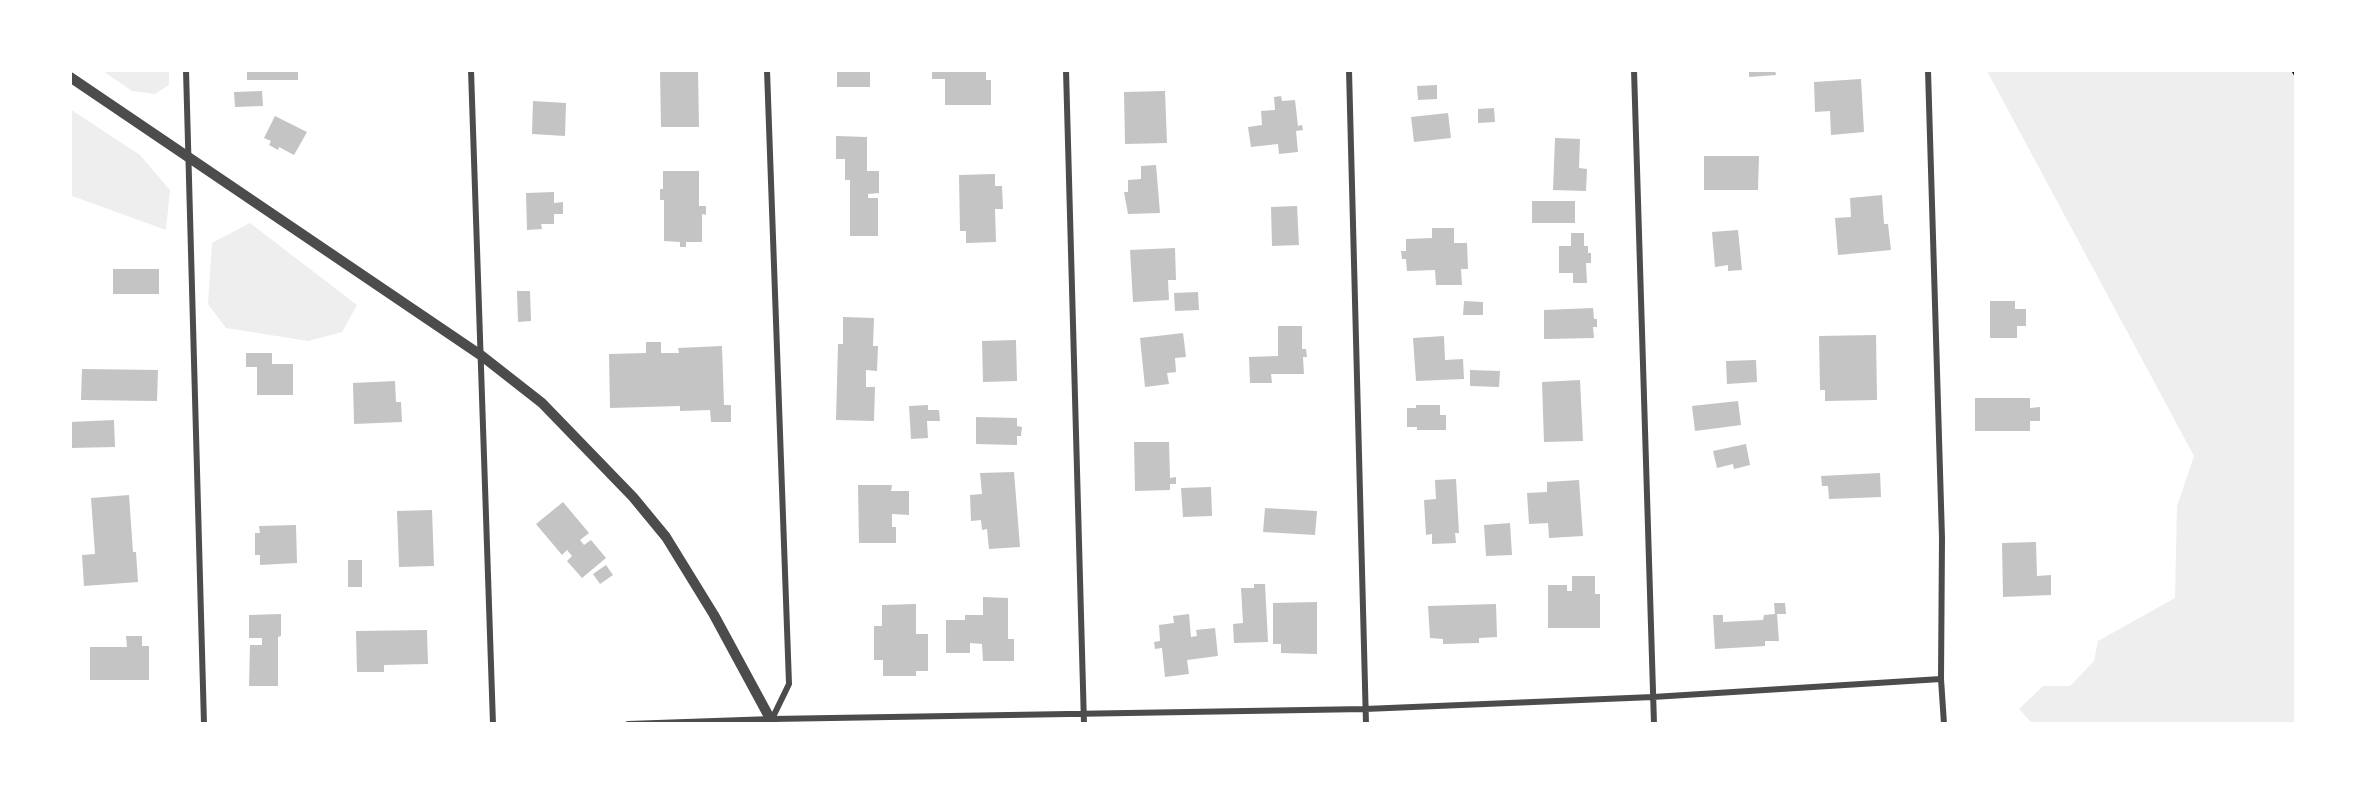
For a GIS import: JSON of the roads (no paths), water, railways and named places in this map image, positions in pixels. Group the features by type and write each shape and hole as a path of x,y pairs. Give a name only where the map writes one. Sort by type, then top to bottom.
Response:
{"street":[{"path":"186,70 204,723"},
{"path":"471,70 493,723"},
{"path":"767,70 789,684 772,721"},
{"path":"1065,70 1084,723"},
{"path":"1349,70 1366,723"},
{"path":"1634,70 1654,723"},
{"path":"1928,70 1942,538 1941,679 1944,723"},
{"path":"70,77 482,356 542,404 633,497 666,537 714,615 772,721"},
{"path":"628,723 1365,709 1653,697 1941,679"}]}
